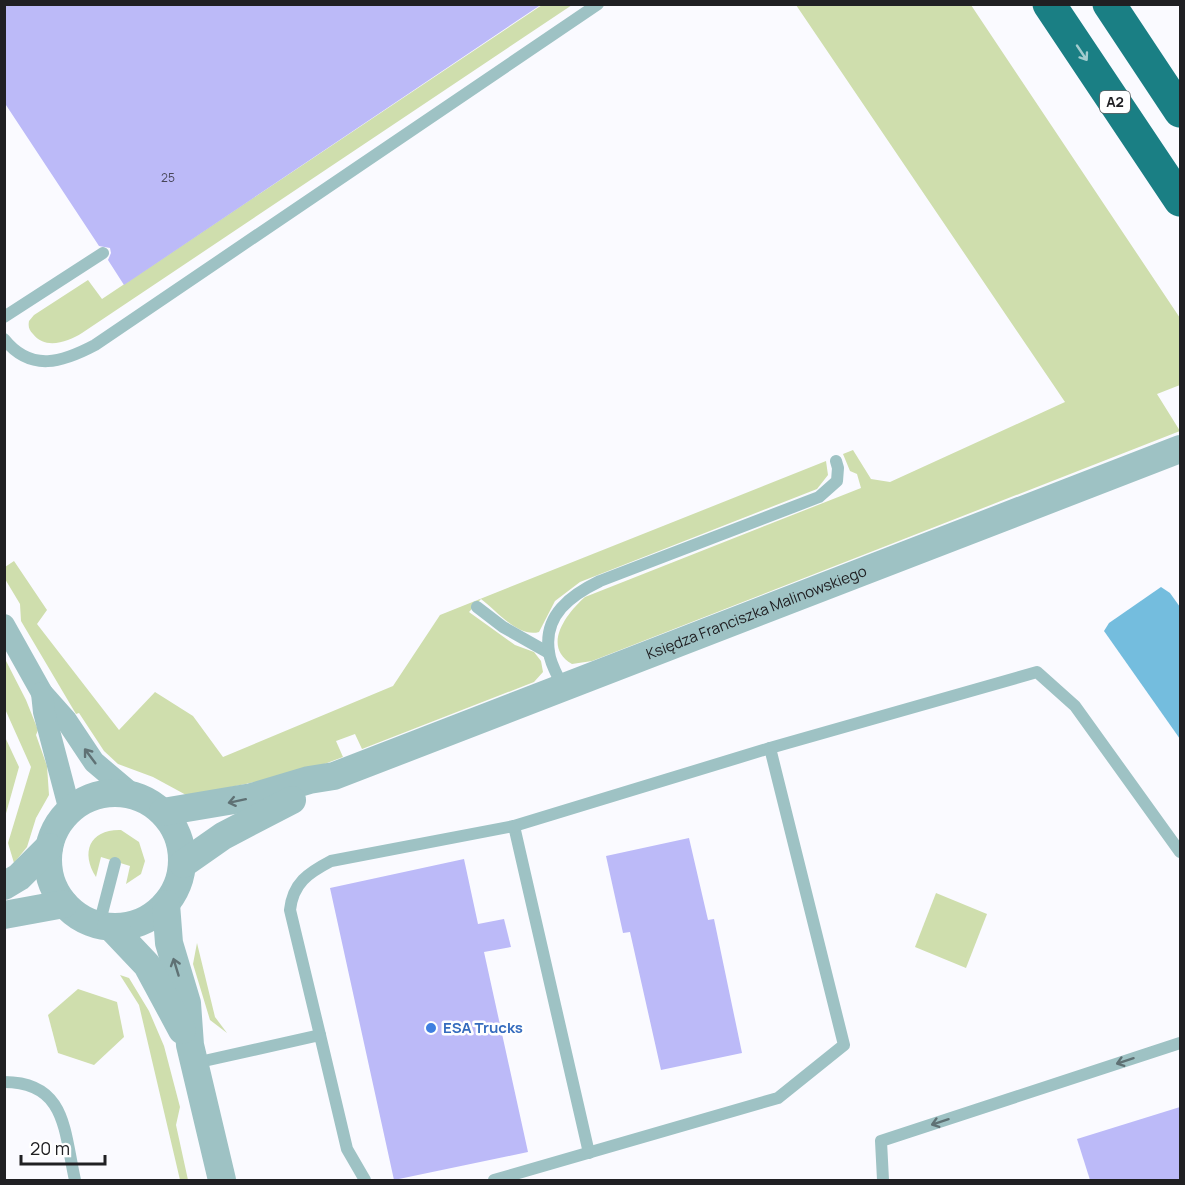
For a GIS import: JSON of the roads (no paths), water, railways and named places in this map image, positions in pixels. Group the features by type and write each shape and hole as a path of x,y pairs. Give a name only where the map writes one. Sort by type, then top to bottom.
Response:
{"highway":[{"name":"A2","path":"1049,4 1180,200"},
{"path":"1109,4 1180,111"}],"street":[{"name":"Księdza Franciszka Malinowskiego","path":"183,864 223,836 334,776 1180,449"},
{"path":"4,625 42,693 66,720 94,762 133,795 163,812 180,842 183,864 178,885 166,904 150,918 129,926 105,926 77,916 64,904 54,889 48,868 49,847 56,827 69,810 84,800 116,793 133,795"},
{"path":"42,693 44,712 69,810"},
{"name":"Księdza Franciszka Malinowskiego","path":"163,812 252,797 303,782 334,776"},
{"path":"4,886 19,877 49,847"},
{"path":"4,915 64,904"},
{"path":"166,904 170,943 190,1017 192,1054 222,1180"},
{"path":"105,926 147,965 192,1054"}],"lane":[{"path":"4,339 17,352 42,361 69,359 95,345 598,4"},
{"path":"4,317 103,253"},
{"path":"563,687 549,653 553,621 557,612 573,596 600,581 819,497 837,481 836,461"},
{"path":"477,607 503,627 549,653"},
{"path":"365,1180 347,1149 290,910 291,894 300,881 331,861 514,826 770,748 1037,672 1075,706 1180,852"},
{"path":"494,1180 778,1098 844,1045 770,748"},
{"path":"514,826 589,1153"},
{"path":"105,926 115,863"},
{"path":"192,1054 320,1035"},
{"path":"883,1180 881,1141 1180,1043"},
{"path":"4,1082 22,1082 41,1088 53,1101 62,1122 75,1180"}],"water":[{"path":"1161,587 1170,593 1180,607 1180,739 1104,631 1109,623"}],"place":[{"name":"ESA Trucks","path":"431,1028"}]}
